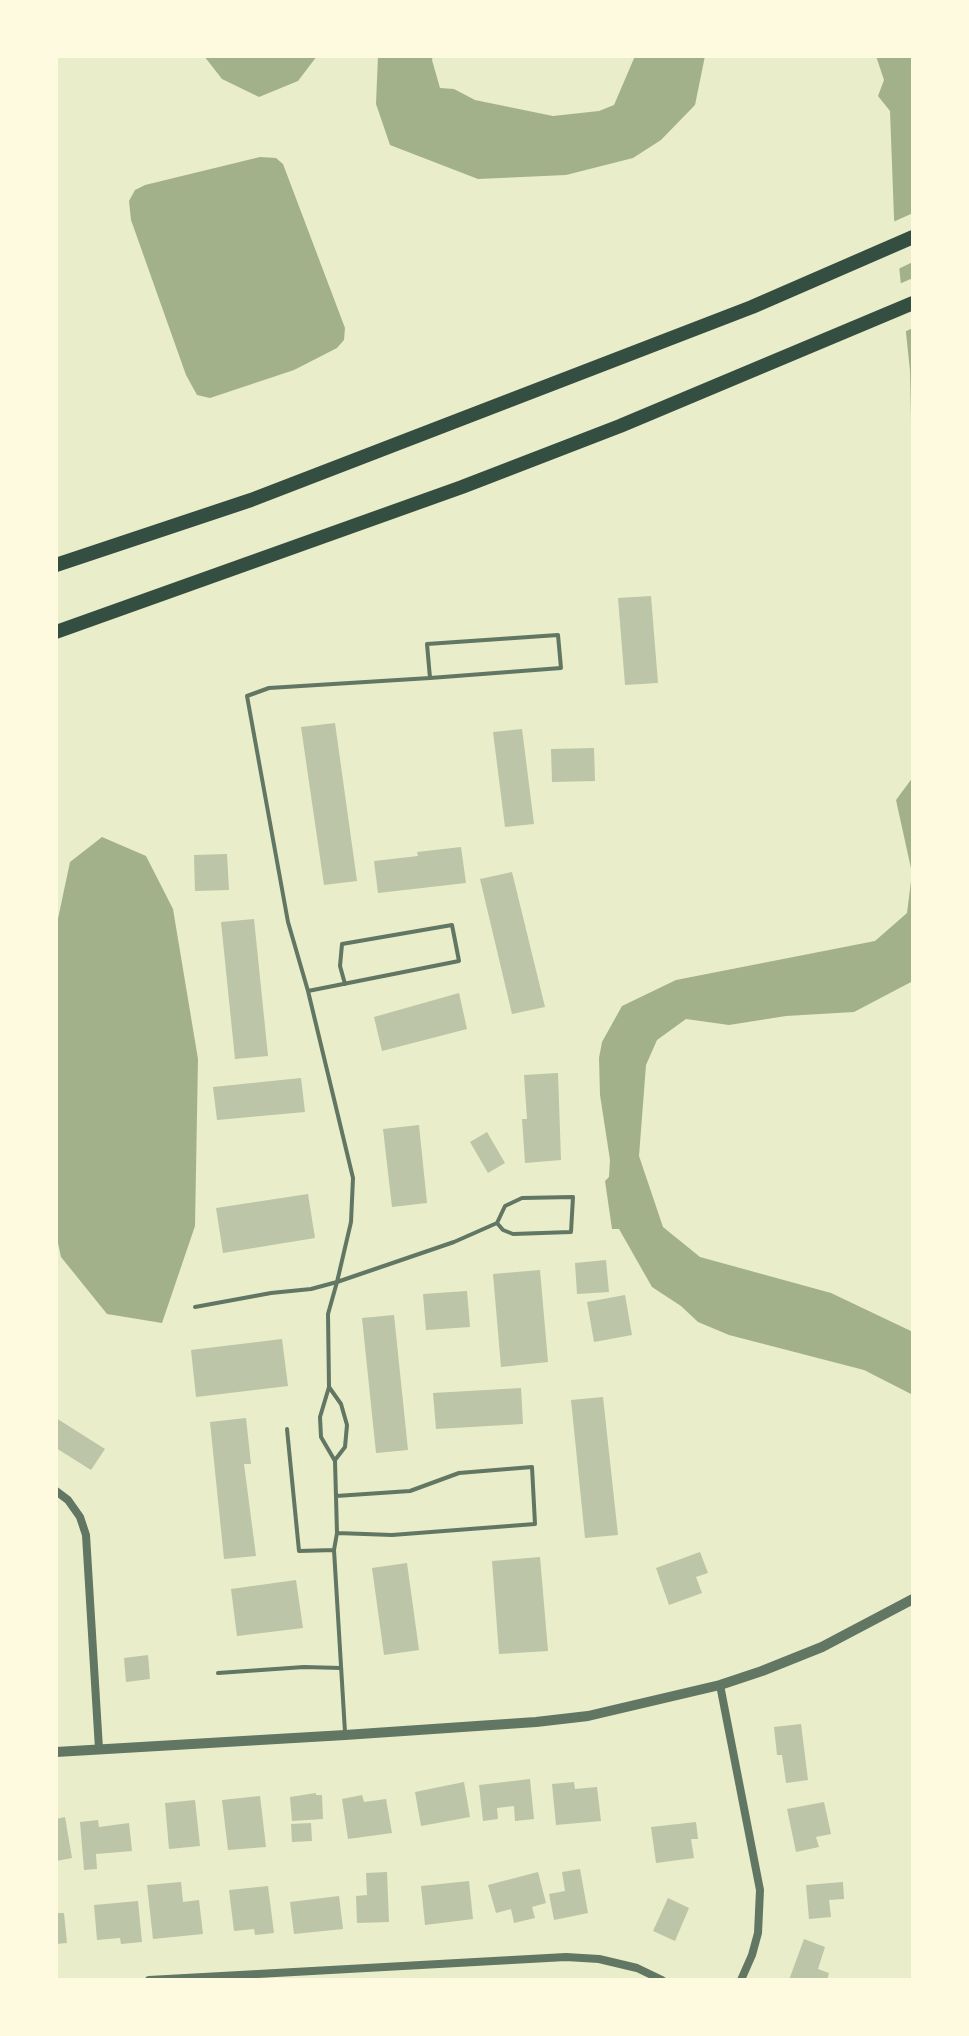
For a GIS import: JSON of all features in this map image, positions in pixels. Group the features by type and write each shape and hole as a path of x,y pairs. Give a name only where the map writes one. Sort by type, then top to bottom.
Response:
{"highway":[{"path":"56,565 251,500 752,307 913,237"},
{"path":"56,632 462,487 913,303"}],"street":[{"path":"56,1491 68,1500 80,1517 86,1535 99,1749"},
{"path":"56,1752 345,1735 588,1716 720,1685 822,1647 913,1599"},
{"path":"720,1685 760,1890 758,1933 741,1980"},
{"path":"149,1980 566,1957 599,1959 637,1968 662,1980"}],"lane":[{"path":"345,1735 334,1550 337,1533 335,1461 321,1437 320,1417 329,1387 328,1314 351,1222 353,1178 308,991 288,922 247,696 269,688 430,678 561,668 558,635 427,644 430,678"},
{"path":"308,991 345,984 459,961 452,925 342,944 340,966 345,984"},
{"path":"195,1307 337,1282 454,1242 497,1223 505,1206 522,1198 573,1197 571,1232 513,1234 497,1223"},
{"path":"329,1387 341,1404 347,1425 345,1447 335,1461"},
{"path":"287,1429 299,1551 334,1550"},
{"path":"336,1496 410,1491 459,1473 532,1467 535,1524 392,1535 337,1533"},
{"path":"218,1673 304,1667 341,1668"}],"shaded area":[{"path":"204,56 317,56 298,81 259,97 222,79"},
{"path":"378,56 433,56 440,88 454,89 475,100 553,116 599,111 614,105 635,56 705,56 695,105 661,140 633,158 566,175 478,179 390,145 376,104"},
{"path":"876,56 913,56 913,512 910,371 894,218 890,111 878,96 884,80"},
{"path":"260,157 276,158 283,164 345,328 344,340 337,348 294,370 210,398 197,395 186,375 131,220 129,201 135,190 145,185"},
{"path":"913,777 913,981 854,1012 786,1016 729,1025 686,1019 657,1040 646,1065 639,1156 663,1227 700,1257 831,1293 913,1332 913,1395 864,1370 729,1335 698,1322 681,1306 652,1287 619,1229 612,1229 605,1181 609,1177 610,1160 600,1095 599,1058 602,1042 622,1006 676,980 875,941 907,913 912,873 896,800"},
{"path":"102,837 146,856 173,909 198,1059 195,1226 162,1323 107,1314 61,1257 56,1234 56,928 70,862"}],"pier":[{"path":"913,213 913,262 896,270 891,223"},
{"path":"913,278 913,328 902,333 897,285"}],"building":[{"path":"651,596 658,683 625,685 618,598"},
{"path":"335,723 357,881 324,885 301,727"},
{"path":"522,729 534,824 505,827 493,732"},
{"path":"594,748 595,781 552,782 551,749"},
{"path":"461,847 466,883 378,893 374,861"},
{"path":"227,854 229,890 195,891 194,855"},
{"path":"512,872 545,1007 512,1014 480,879"},
{"path":"254,919 268,1056 235,1059 221,922"},
{"path":"459,993 467,1029 382,1051 374,1017"},
{"path":"558,1073 561,1160 525,1163 522,1119 527,1119 524,1075"},
{"path":"301,1078 305,1112 217,1120 213,1087"},
{"path":"419,1125 427,1203 392,1207 383,1129"},
{"path":"487,1132 505,1163 488,1173 470,1142"},
{"path":"308,1194 315,1238 223,1253 216,1208"},
{"path":"606,1260 609,1292 577,1294 575,1263"},
{"path":"540,1270 548,1362 501,1367 493,1274"},
{"path":"467,1291 470,1327 426,1330 423,1294"},
{"path":"625,1295 632,1335 594,1342 587,1302"},
{"path":"394,1315 408,1450 376,1453 362,1318"},
{"path":"282,1339 288,1386 196,1397 191,1350"},
{"path":"521,1388 523,1424 436,1429 433,1393"},
{"path":"603,1397 618,1535 585,1538 571,1400"},
{"path":"56,1418 105,1449 91,1470 56,1448"},
{"path":"246,1418 251,1464 244,1464 256,1556 224,1559 210,1422"},
{"path":"700,1552 708,1573 696,1577 702,1593 669,1605 656,1568"},
{"path":"540,1557 548,1651 499,1654 492,1561"},
{"path":"407,1563 419,1650 384,1655 372,1568"},
{"path":"296,1580 303,1628 237,1636 231,1589"},
{"path":"148,1655 150,1679 126,1682 124,1658"},
{"path":"801,1724 808,1780 786,1783 782,1755 777,1755 774,1727"},
{"path":"530,1779 534,1819 515,1821 514,1806 497,1808 498,1819 483,1821 479,1785"},
{"path":"464,1782 470,1817 421,1826 415,1792"},
{"path":"574,1782 575,1789 597,1787 601,1821 556,1825 552,1784"},
{"path":"322,1795 323,1819 292,1821 290,1797"},
{"path":"362,1795 364,1802 386,1799 392,1833 348,1839 342,1799"},
{"path":"260,1796 266,1847 228,1850 222,1800"},
{"path":"195,1800 200,1846 169,1849 165,1803"},
{"path":"824,1802 831,1834 816,1837 819,1847 796,1852 787,1809"},
{"path":"65,1817 72,1858 56,1861 56,1819"},
{"path":"98,1820 99,1827 129,1823 132,1851 96,1854 97,1869 84,1870 80,1822"},
{"path":"696,1822 698,1839 691,1839 694,1858 656,1863 651,1827"},
{"path":"311,1823 312,1841 292,1842 291,1824"},
{"path":"580,1869 588,1913 554,1920 549,1894 565,1891 562,1872"},
{"path":"387,1872 389,1922 357,1923 356,1896 367,1895 366,1873"},
{"path":"538,1872 546,1903 532,1907 535,1918 514,1923 511,1909 496,1913 488,1885"},
{"path":"469,1881 473,1919 425,1925 421,1886"},
{"path":"181,1882 183,1902 199,1900 203,1934 153,1939 147,1885"},
{"path":"843,1882 844,1899 829,1900 831,1917 809,1919 806,1885"},
{"path":"268,1886 274,1933 255,1935 254,1929 234,1931 229,1890"},
{"path":"339,1896 343,1929 294,1934 290,1902"},
{"path":"668,1898 689,1908 675,1941 653,1931"},
{"path":"138,1901 142,1942 121,1944 120,1938 97,1940 94,1905"},
{"path":"56,1913 64,1913 67,1943 56,1944"},
{"path":"804,1939 825,1947 818,1969 829,1973 827,1980 789,1980"}]}
